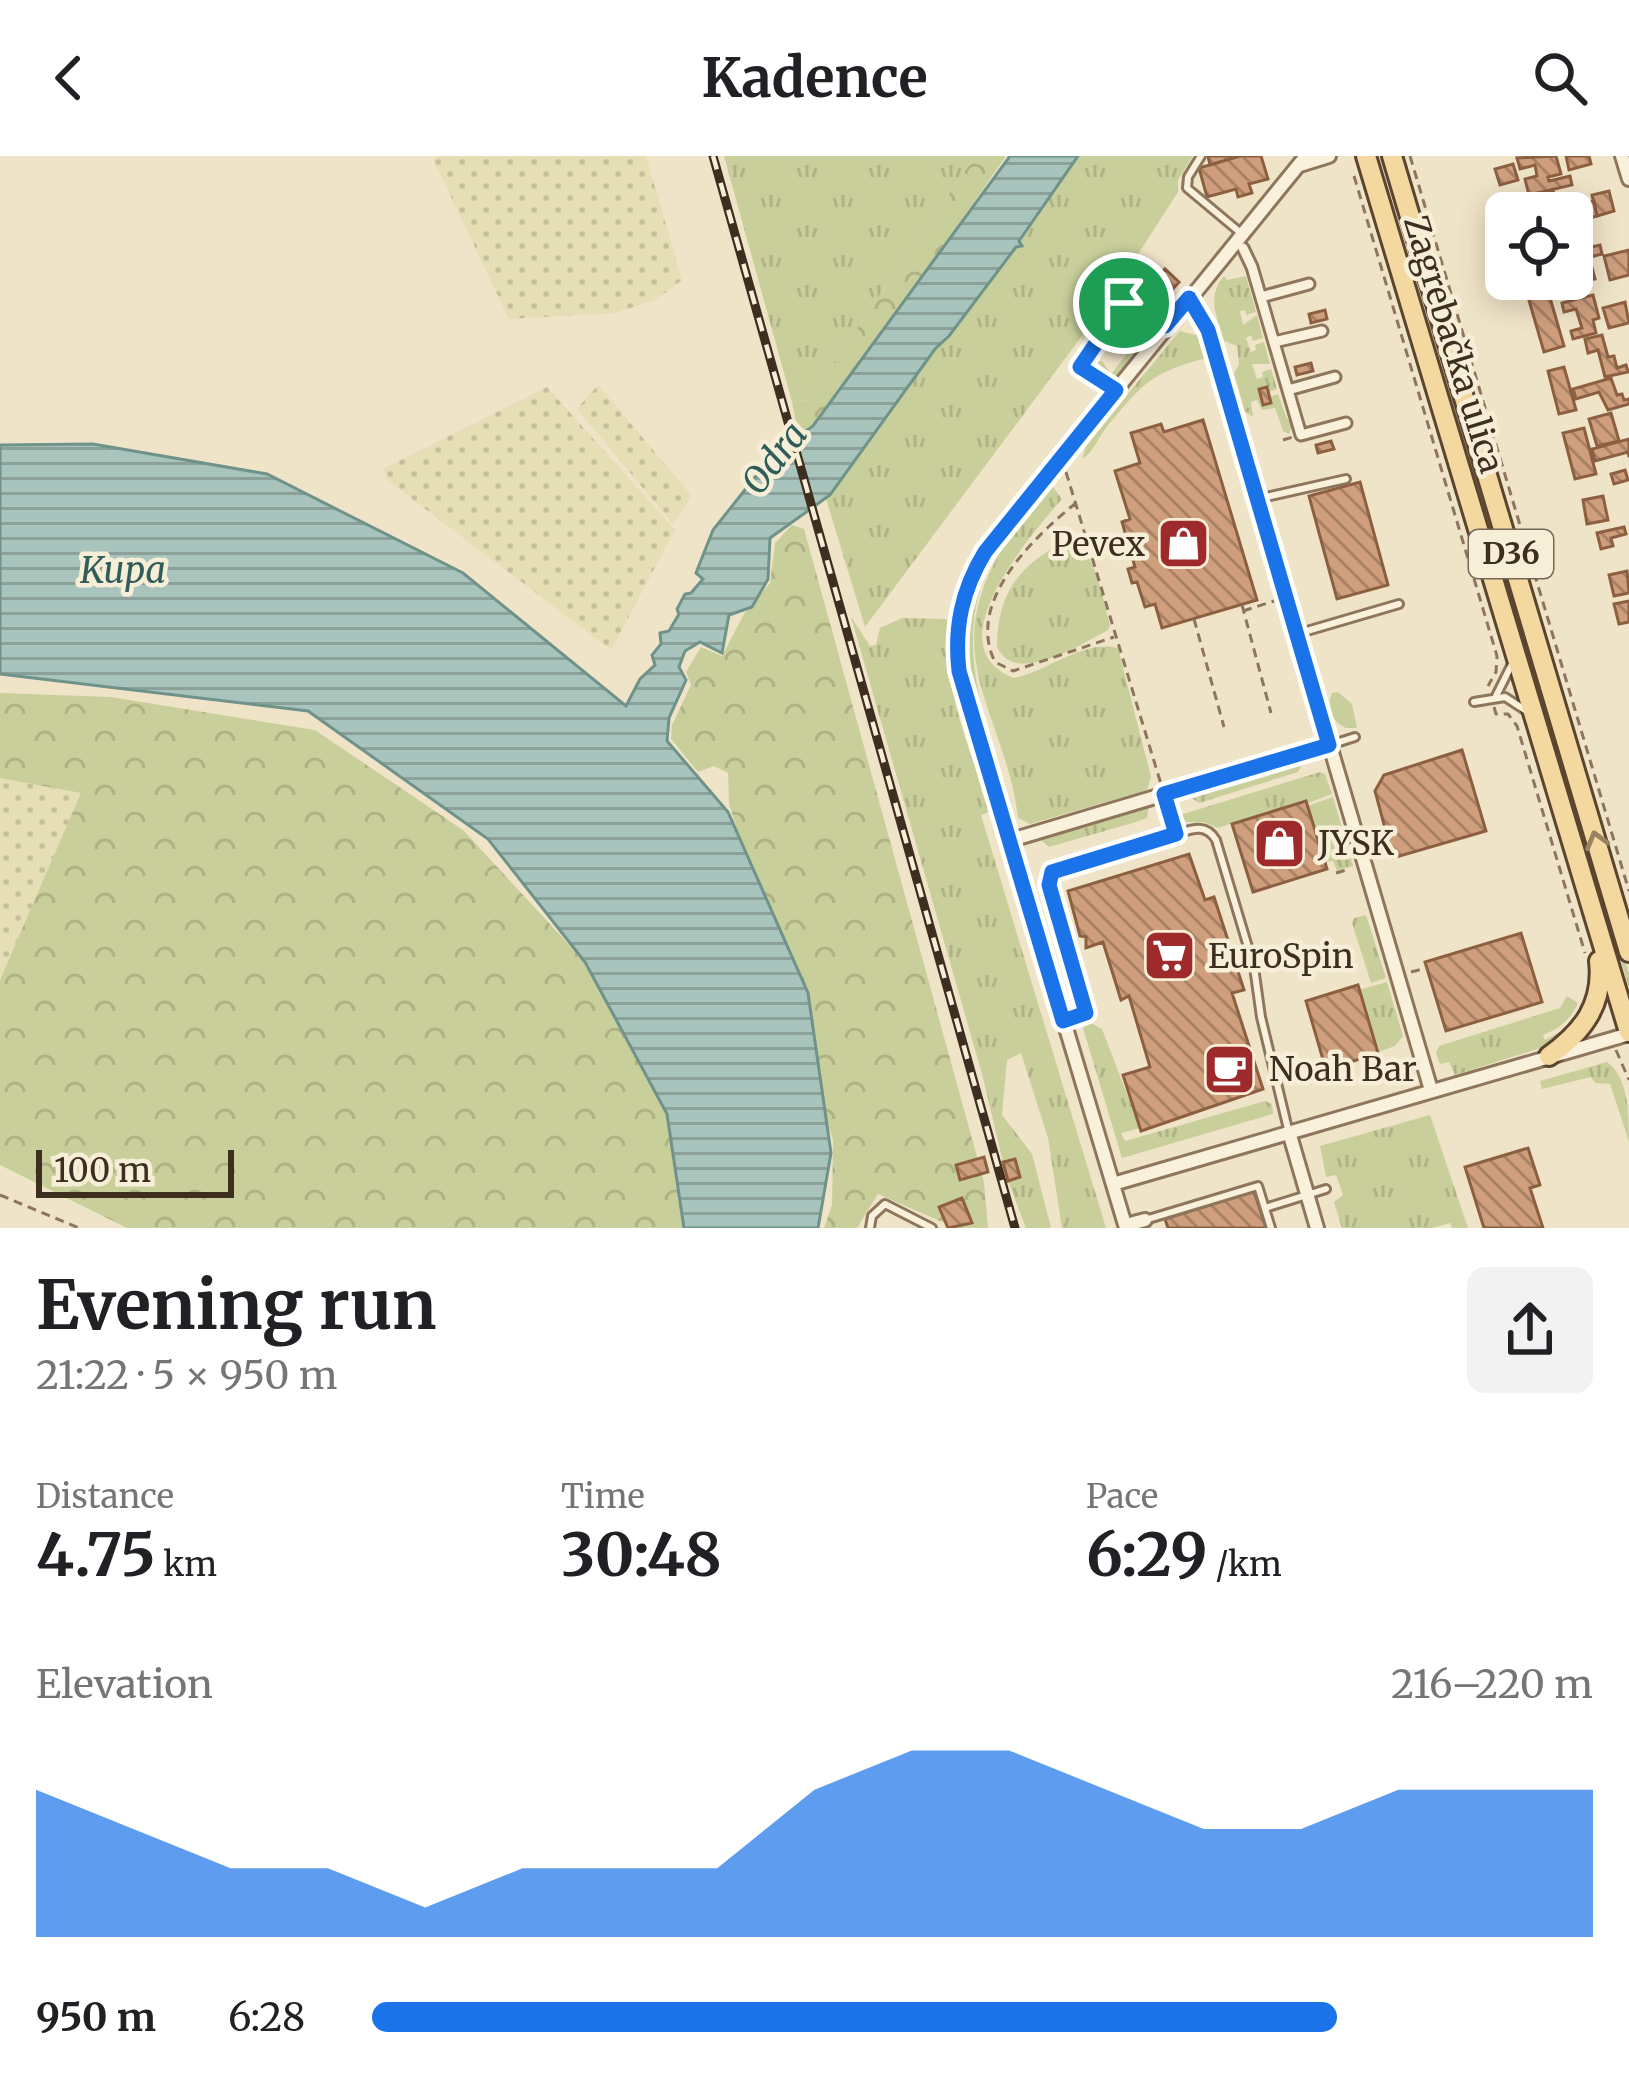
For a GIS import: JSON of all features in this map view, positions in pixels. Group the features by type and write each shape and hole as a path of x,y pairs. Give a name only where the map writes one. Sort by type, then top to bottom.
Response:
{"main road":[{"name":"Zagrebačka ulica","path":"1393,156 1629,952"},
{"name":"Zagrebačka ulica","path":"1368,162 1598,927 1623,1035"},
{"path":"1549,1056 1580,1030 1598,997 1598,927"}],"street":[{"path":"1145,1220 1126,1227 1112,1184 959,671 959,616 985,552 1165,326 1242,241 1302,161 1328,156"},
{"path":"1622,156 1629,179"},
{"path":"1242,241 1301,435 1346,423"},
{"path":"1261,297 1310,284"},
{"path":"1189,298 1208,330 1431,1090"},
{"path":"1274,342 1322,331"},
{"path":"1288,390 1335,377"},
{"path":"1007,841 1329,745"},
{"path":"1112,1184 1623,1035"},
{"path":"1289,1132 1318,1228"}],"lane":[{"path":"1201,156 1187,188 1242,241"},
{"path":"1116,390 1080,367 1124,303 1136,301 1165,326"},
{"path":"1257,499 1346,478"},
{"path":"1297,634 1399,604"},
{"path":"1494,696 1508,677 1515,652"},
{"path":"1474,702 1494,696 1520,705 1539,732"},
{"path":"1329,745 1355,737"},
{"path":"1164,794 1176,834"},
{"path":"1063,1021 1086,1013 1050,875 1176,834 1202,828 1210,831 1254,967 1289,1132"},
{"path":"1145,1220 1258,1186 1271,1228"},
{"path":"1265,1208 1326,1189"},
{"path":"870,1228 872,1216 885,1204 932,1228"}],"path":[{"path":"1410,156 1629,891"},
{"path":"1368,162 1352,176 1497,656 1496,672 1487,682 1496,714 1508,714 1516,726 1584,952"},
{"path":"1283,440 1294,437"},
{"path":"1060,459 1078,501 1164,794"},
{"path":"1078,501 1030,544 1012,569 998,592 987,644 995,662 1013,671 1118,637"},
{"path":"1271,713 1243,608 1276,601"},
{"path":"1194,619 1224,728"},
{"path":"1336,873 1358,867"},
{"path":"1408,974 1426,968"},
{"path":"1623,1035 1629,1080"},
{"path":"0,1195 79,1228"}],"shaded area":[{"path":"646,156 682,280 655,300 615,313 509,319 433,159"},
{"path":"598,385 692,496 673,524 577,409"},
{"path":"547,387 675,530 611,650 387,480 383,469"},
{"path":"0,778 82,793 0,980"}],"green space":[{"path":"724,156 975,156 808,400 792,402"},
{"path":"975,156 1006,156 821,423 800,443 792,402 808,400"},
{"path":"1072,156 1193,156 1178,180 1178,192 1108,301 865,627 823,489"},
{"path":"1224,276 1227,280 1246,276 1256,312 1246,315 1245,310 1240,311 1243,325 1257,315 1263,338 1246,338 1251,352 1264,342 1270,364 1252,364 1257,379 1271,369 1277,389 1259,389 1263,405 1278,394 1293,424 1289,434 1283,431 1275,408 1262,410 1257,400 1251,402 1253,417 1245,411 1234,374 1239,364 1237,346 1224,341 1215,307 1215,292"},
{"path":"1134,309 1159,327 1118,378 1109,378 1098,362 1111,374 1130,350 1118,326 1119,318"},
{"path":"1180,331 1200,336 1207,358 1150,381 1082,459 1087,443"},
{"path":"1471,466 1477,469 1629,973 1629,987 1541,714"},
{"path":"1053,487 1062,499 996,590 985,617 983,642 991,663 1014,678 1092,648 1118,648 1151,777 1147,790 1030,824 1018,818 981,686 975,624 983,589 1001,551 1031,508"},
{"path":"792,525 804,529 984,1182 988,1228 956,1228 878,1194 857,1228 824,1228 832,1205 833,1140 729,804 728,773 714,766 698,772 671,739 672,725 691,685 686,672 701,647 722,656 744,614 770,583 775,543"},
{"path":"1068,540 1091,562 1108,630 1050,659 1018,663 1006,658 997,647 1007,595 1024,570"},
{"path":"983,570 973,631 974,660 1011,803 1007,809 964,655 967,612"},
{"path":"851,617 870,646 876,645 880,628 902,618 950,623 954,695 991,811 981,815 1106,1228 1062,1228 1048,1138 1021,1053 1007,1060 1002,1115 1032,1154 1051,1228 1026,1228 1008,1181 1020,1177 1016,1160 1003,1162"},
{"path":"1338,692 1352,704 1357,728 1346,728 1334,718 1330,698"},
{"path":"0,693 111,697 315,730 463,830 585,962 667,1115 684,1228 127,1228 0,1165 0,980 81,793 0,778"},
{"path":"1302,765 1298,772 1199,803 1189,796"},
{"path":"1320,772 1332,794 1308,803 1305,799 1218,828 1186,822 1180,815"},
{"path":"1333,797 1353,866 1337,871 1333,861 1325,862 1307,806"},
{"path":"1149,806 1147,818 1136,822 1049,847 1040,839"},
{"path":"1366,915 1386,978 1371,983 1352,923"},
{"path":"1387,982 1403,1036 1395,1046 1378,1052 1359,990"},
{"path":"1567,996 1578,1003 1575,1009 1564,1023 1543,1035 1545,1040 1565,1029 1579,1014 1561,1039 1455,1075 1449,1062 1440,1064 1439,1046 1560,1008"},
{"path":"1087,1021 1102,1029 1140,1128 1121,1133 1125,1141 1265,1101 1272,1104 1273,1114 1122,1158 1083,1028"},
{"path":"1607,1062 1624,1087 1629,1142 1610,1084 1595,1083 1591,1077 1542,1089 1540,1081"},
{"path":"1430,1115 1468,1228 1452,1228 1450,1223 1431,1228 1342,1228 1334,1202 1343,1195 1336,1175 1326,1177 1320,1146"}],"water":[{"name":"Kupa","path":"1010,156 1078,156 1019,241 1022,246 1016,247 935,349 830,495 770,538 768,579 752,607 729,615 722,653 700,642 685,651 679,667 686,680 669,718 667,741 728,812 808,993 831,1153 818,1228 684,1228 667,1114 585,962 488,839 308,711 0,674 0,445 93,444 267,474 463,573 626,706 640,679 655,665 652,655 661,644 660,633 669,631 685,594 703,579 696,573 713,530 756,476 776,467 776,452 813,426"}],"building":[{"path":"1208,156 1240,156 1210,165"},
{"path":"1240,156 1261,156 1268,179 1249,184 1252,193 1238,197 1236,189 1207,197 1199,168"},
{"path":"1556,156 1561,174 1548,177 1549,181 1570,176 1572,185 1528,192 1525,179 1537,176 1535,165 1520,169 1517,158"},
{"path":"1566,156 1589,156 1591,164 1569,170"},
{"path":"1513,164 1518,180 1500,185 1495,169"},
{"path":"1609,191 1614,211 1597,216 1593,195"},
{"path":"1629,250 1629,275 1610,280 1604,256"},
{"path":"1151,269 1159,276 1165,269 1179,282 1154,310 1132,291"},
{"path":"1593,295 1599,318 1593,320 1596,333 1573,339 1571,331 1582,328 1576,309 1564,312 1562,303 1593,300"},
{"path":"1529,300 1551,300 1564,346 1544,352"},
{"path":"1625,302 1629,323 1609,328 1603,308"},
{"path":"1325,310 1327,319 1311,323 1309,314"},
{"path":"1602,335 1608,357 1614,356 1617,368 1626,365 1628,372 1605,377 1598,350 1588,353 1585,339"},
{"path":"1311,363 1313,371 1297,375 1295,367"},
{"path":"1564,367 1576,410 1559,414 1548,371"},
{"path":"1611,378 1617,395 1629,399 1629,404 1608,410 1599,392 1576,399 1573,389"},
{"path":"1267,387 1271,403 1263,405 1259,389"},
{"path":"1611,413 1619,441 1597,446 1589,419"},
{"name":"Pevex","path":"1203,420 1257,600 1162,628 1155,604 1145,607 1137,582 1132,583 1128,569 1135,567 1122,522 1130,519 1115,471 1140,463 1131,433 1161,424 1164,432"},
{"path":"1584,428 1596,474 1575,479 1563,433"},
{"path":"1629,439 1629,457 1628,452 1595,461 1592,449"},
{"path":"1331,441 1334,449 1318,453 1316,445"},
{"path":"1625,470 1628,480 1614,484 1611,474"},
{"path":"1360,482 1388,585 1337,599 1309,496"},
{"path":"1603,496 1608,520 1587,524 1583,500"},
{"path":"1624,527 1626,534 1611,538 1613,546 1601,549 1597,533"},
{"path":"1627,571 1629,593 1614,596 1609,575"},
{"path":"1629,601 1629,622 1619,624 1614,604"},
{"path":"1462,750 1486,831 1393,858 1375,791 1384,775"},
{"name":"JYSK","path":"1306,801 1327,869 1253,892 1232,824"},
{"path":"1189,854 1205,900 1214,897 1244,990 1232,993 1263,1089 1141,1131 1123,1075 1150,1067 1129,996 1121,1000 1103,942 1086,948 1068,891"},
{"path":"1521,933 1542,1002 1446,1031 1425,962"},
{"path":"1358,985 1378,1053 1326,1070 1306,1001"},
{"path":"1528,1148 1540,1185 1530,1188 1543,1228 1484,1228 1465,1167"},
{"path":"984,1157 988,1172 960,1180 956,1165"},
{"path":"1015,1159 1020,1177 1008,1181 1003,1162"},
{"path":"1254,1191 1266,1228 1168,1228 1165,1219"},
{"path":"962,1198 972,1223 948,1228 939,1207"}],"railway":[{"path":"713,156 1015,1228"}],"place":[{"name":"Pevex","path":"1184,544"},
{"name":"JYSK","path":"1279,843"},
{"name":"EuroSpin","path":"1169,956"},
{"name":"Noah Bar","path":"1230,1069"}],"route":[{"path":"1189,298 1203,315 1329,745 1164,794 1176,834 1052,872 1049,885 1086,1013 1063,1021 1007,841 956,649 964,594 985,552 1116,390 1080,367 1124,303 1136,301 1165,326 1189,298"}],"water label":[{"name":"Odra","path":"774,458"}]}
